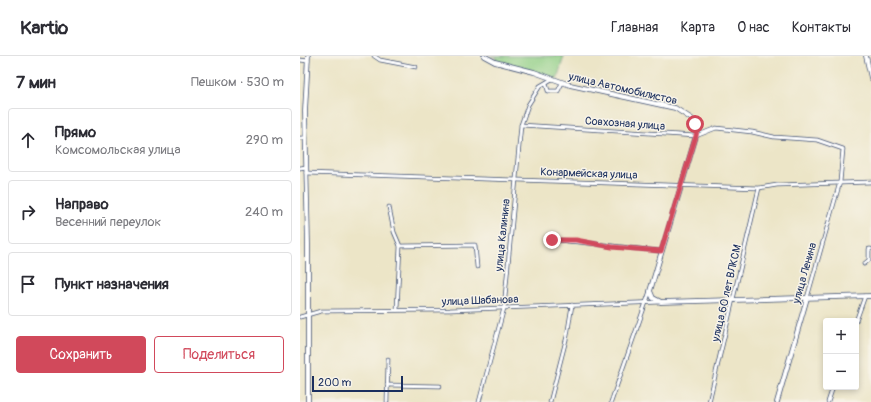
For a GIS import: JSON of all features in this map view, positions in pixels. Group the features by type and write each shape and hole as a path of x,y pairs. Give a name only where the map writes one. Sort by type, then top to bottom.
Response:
{"street":[{"path":"374,56 380,60 416,66"},
{"name":"улица Автомобилистов","path":"484,56 495,62 562,83 676,108 692,119 697,129 696,136"},
{"path":"866,56 871,78"},
{"path":"300,60 308,58 305,111 308,402"},
{"name":"улица Калинина","path":"479,402 504,308 521,125 528,105 540,86 546,84 552,79"},
{"path":"546,84 548,91 558,91 562,83"},
{"path":"300,110 305,111"},
{"name":"Совхозная улица","path":"521,125 696,136 716,128 752,132 774,137 817,140 844,149"},
{"path":"611,402 647,303 661,251 696,136"},
{"path":"300,138 306,138"},
{"name":"улица Ленина","path":"777,402 840,182 844,149"},
{"path":"300,168 306,168"},
{"name":"Конармейская улица","path":"306,173 759,188 777,185 871,182"},
{"name":"улица 60 лет ВЛКСМ","path":"709,402 759,188"},
{"path":"390,207 394,232 400,246 397,310"},
{"path":"552,240 576,240 612,247 661,251"},
{"path":"400,246 475,245 477,267"},
{"path":"864,264 869,260 869,249 871,249"},
{"name":"улица Шабанова","path":"650,291 653,298 662,302"},
{"path":"857,318 864,296"},
{"name":"улица Шабанова","path":"300,317 321,311 504,308 734,299 871,296"},
{"path":"550,402 568,336 572,305"},
{"path":"387,402 388,359"},
{"path":"387,385 440,386"},
{"path":"828,402 832,390"}],"green space":[{"path":"491,56 564,56 557,79 495,60 496,57"}],"route":[{"path":"552,240 576,240 612,247 661,251 696,136 697,129 695,124"}]}
